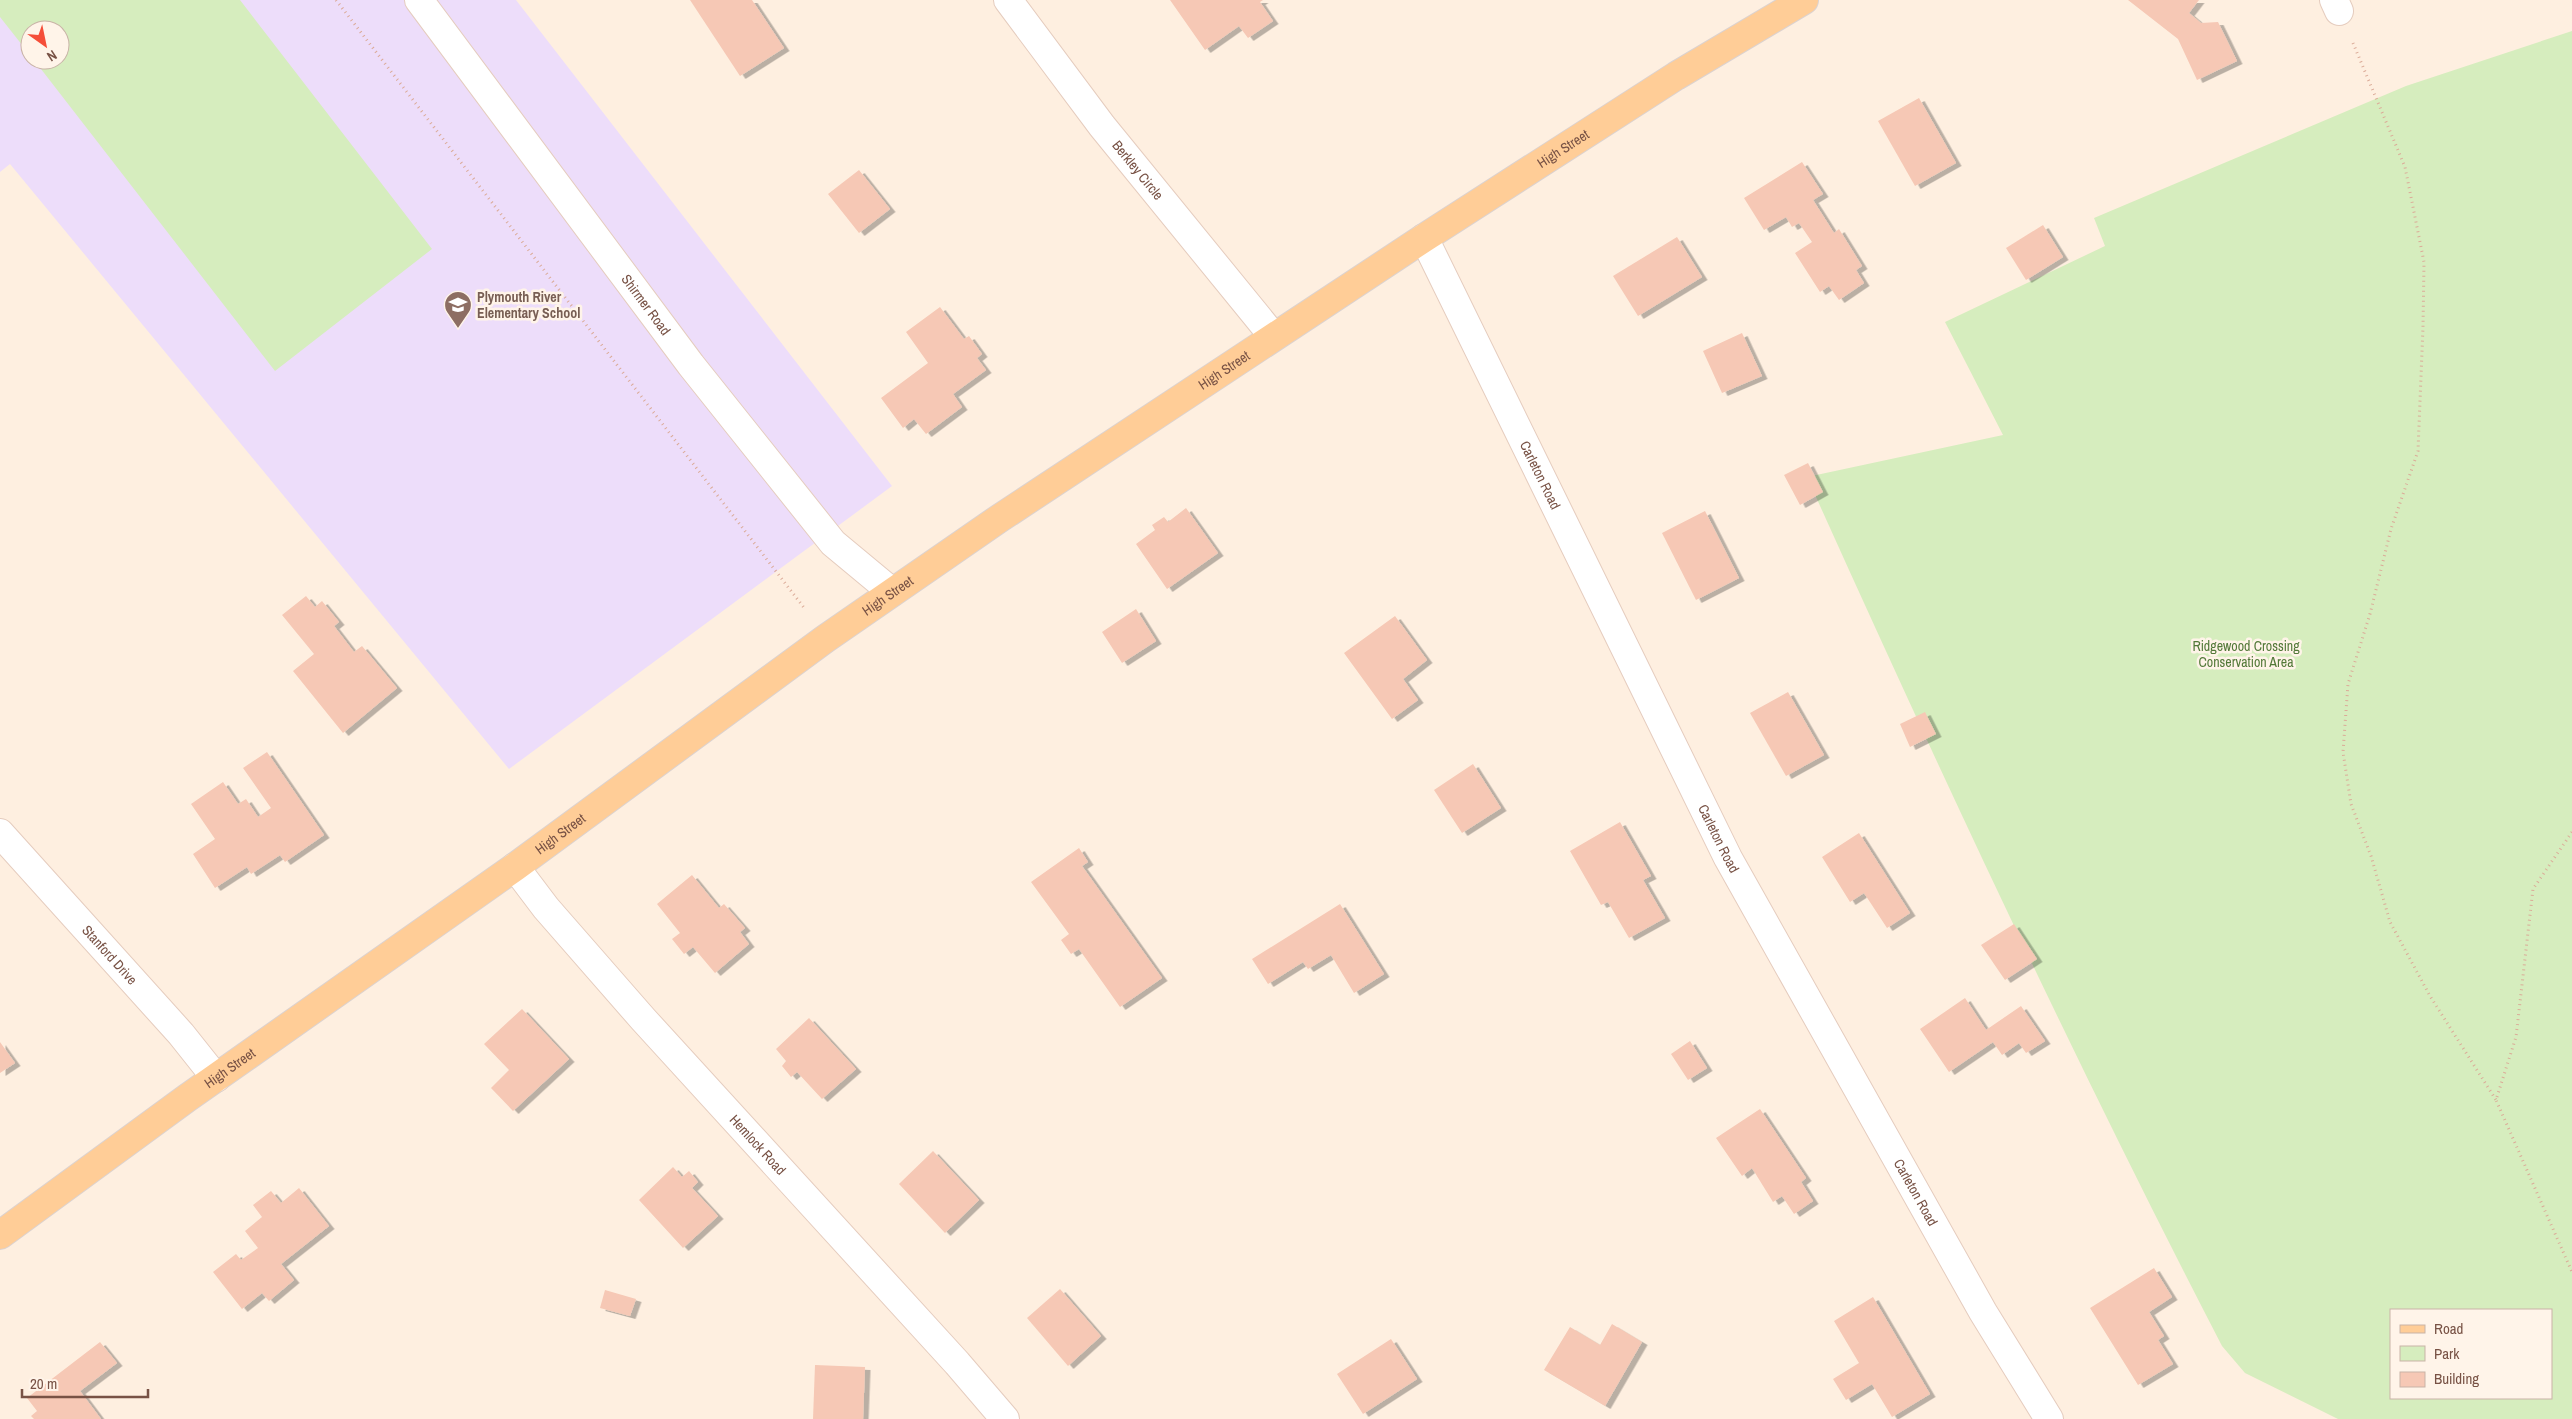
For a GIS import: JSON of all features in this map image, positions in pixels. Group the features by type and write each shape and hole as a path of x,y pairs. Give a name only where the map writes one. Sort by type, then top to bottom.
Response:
{"main road":[{"name":"High Street","path":"0,1235 216,1078 515,867 824,639 892,592 1273,336 1676,76 1804,0"}],"street":[{"name":"Shirmer Road","path":"419,0 691,366 833,543 892,592"},
{"name":"Berkley Circle","path":"1008,0 1102,126 1273,336"},
{"name":"Carleton Road","path":"1424,238 1728,858 1978,1304 2049,1419"},
{"name":"Stanford Drive","path":"0,833 181,1034 216,1078"},
{"name":"Hemlock Road","path":"515,867 546,908 643,1018 951,1356 1005,1419"}],"path":[{"path":"336,0 806,609"},
{"path":"2337,5 2405,168 2424,262 2418,451 2391,529 2370,614 2348,684 2343,752 2351,804 2371,856 2390,922 2430,996 2496,1100 2572,1272"},
{"path":"2496,1100 2516,1037 2534,889 2572,832"}],"shaded area":[{"name":"Plymouth River Elementary School","path":"0,0 516,0 892,486 509,769 10,164 0,172"}],"green space":[{"path":"0,0 240,0 432,249 275,371 42,70 70,70 70,20 20,20 20,42 0,17"},
{"name":"Ridgewood Crossing Conservation Area","path":"2572,31 2572,1419 2338,1419 2245,1373 2222,1346 2060,1023 1807,477 2003,435 1945,322 2105,246 2094,218 2406,86"}],"building":[{"path":"690,0 752,0 784,48 740,76"},
{"path":"1170,0 1263,0 1260,2 1273,21 1248,38 1239,26 1205,50"},
{"path":"2128,0 2199,0 2189,13 2201,23 2218,22 2237,61 2197,80 2178,39"},
{"path":"1919,98 1956,163 1915,186 1878,121"},
{"path":"1802,162 1823,194 1813,200 1834,233 1839,229 1862,266 1856,270 1864,283 1839,300 1829,286 1820,292 1795,253 1812,242 1799,223 1792,227 1786,217 1764,230 1744,198"},
{"path":"859,170 890,209 859,233 828,194"},
{"path":"2043,225 2063,257 2026,280 2006,248"},
{"path":"1677,237 1702,277 1638,316 1613,276"},
{"path":"940,307 964,339 969,336 982,354 977,358 986,370 953,394 962,407 926,434 914,419 903,428 881,398 928,363 906,332"},
{"path":"1742,333 1762,376 1722,393 1703,351"},
{"path":"1808,463 1823,492 1800,505 1784,475"},
{"path":"1186,508 1218,553 1167,589 1136,544 1155,530 1152,525 1164,517 1168,522"},
{"path":"1705,511 1739,578 1696,600 1662,533"},
{"path":"306,596 315,607 322,601 339,622 334,626 354,652 362,646 397,688 343,733 293,671 314,654 282,615"},
{"path":"1136,609 1156,641 1122,663 1102,632"},
{"path":"1395,616 1427,660 1403,679 1418,700 1392,719 1344,653"},
{"path":"1788,692 1824,755 1786,776 1750,713"},
{"path":"1925,712 1936,734 1910,747 1900,724"},
{"path":"267,752 324,835 285,862 280,855 251,874 247,867 215,888 193,854 215,839 191,804 223,782 238,804 246,799 258,817 271,808 243,768"},
{"path":"1473,764 1501,808 1462,833 1434,790"},
{"path":"1620,822 1651,876 1643,880 1665,918 1629,938 1608,902 1601,905 1570,851"},
{"path":"1859,833 1910,913 1887,928 1864,893 1850,902 1822,857"},
{"path":"1079,848 1088,862 1082,866 1162,978 1120,1007 1079,949 1071,954 1061,940 1069,934 1031,882"},
{"path":"692,875 719,908 724,904 745,928 740,932 749,944 715,973 693,947 684,954 672,939 680,933 657,904"},
{"path":"1340,904 1384,974 1354,993 1331,955 1308,969 1303,962 1268,984 1252,959"},
{"path":"2014,924 2037,959 2005,980 1981,945"},
{"path":"1965,998 1986,1030 2021,1006 2045,1041 2026,1053 2019,1043 2002,1055 1993,1042 1949,1072 1920,1029"},
{"path":"522,1009 569,1059 513,1111 491,1088 509,1070 484,1044"},
{"path":"809,1018 856,1069 822,1099 797,1072 791,1077 782,1066 786,1061 776,1049"},
{"path":"1690,1041 1707,1068 1688,1080 1671,1054"},
{"path":"0,1042 15,1063 0,1073"},
{"path":"1760,1109 1806,1178 1801,1182 1813,1201 1794,1214 1782,1196 1773,1202 1752,1168 1742,1176 1716,1138"},
{"path":"933,1151 979,1200 945,1233 899,1184"},
{"path":"673,1167 682,1177 689,1171 698,1182 692,1188 718,1216 683,1248 639,1200"},
{"path":"299,1188 329,1226 281,1264 294,1280 269,1301 262,1293 242,1309 213,1272 236,1254 241,1260 258,1248 245,1231 262,1217 253,1205 271,1191 281,1203"},
{"path":"2154,1268 2172,1297 2149,1312 2164,1336 2158,1340 2173,1364 2138,1385 2090,1308"},
{"path":"1060,1289 1101,1336 1068,1366 1027,1318"},
{"path":"605,1290 636,1299 630,1316 600,1308"},
{"path":"1873,1297 1930,1394 1892,1417 1872,1384 1846,1400 1833,1379 1859,1363 1834,1321"},
{"path":"1612,1324 1642,1342 1605,1406 1544,1370 1570,1327 1600,1345"},
{"path":"1391,1339 1417,1379 1363,1414 1337,1374"},
{"path":"100,1342 117,1363 80,1391 101,1419 34,1419 31,1416 37,1411 27,1398"},
{"path":"815,1365 865,1367 863,1419 813,1419"}],"place":[{"name":"Plymouth River Elementary School","path":"458,329"}]}
